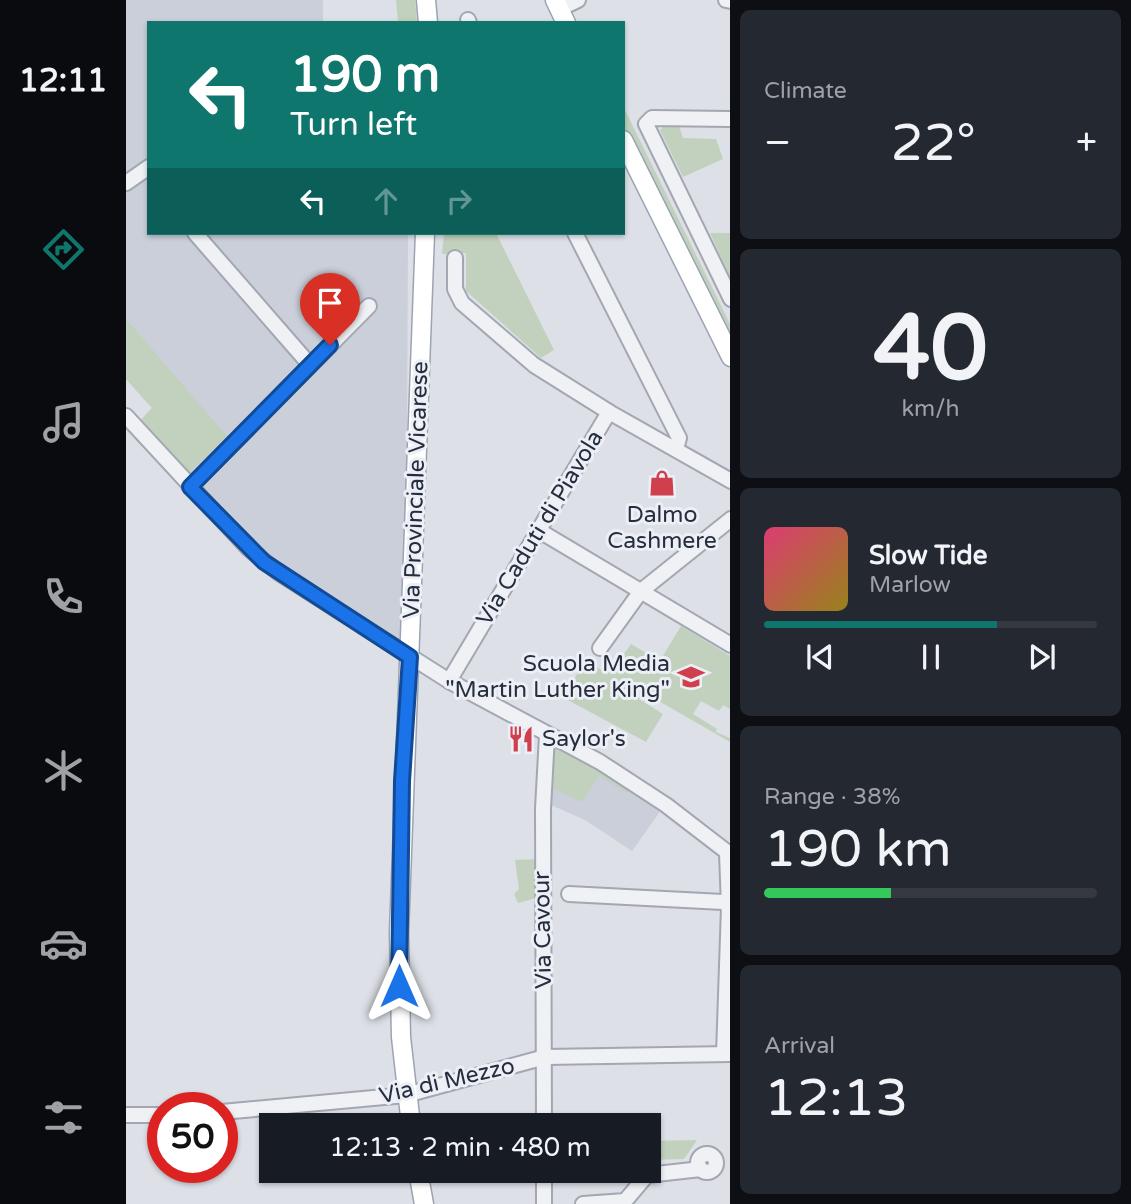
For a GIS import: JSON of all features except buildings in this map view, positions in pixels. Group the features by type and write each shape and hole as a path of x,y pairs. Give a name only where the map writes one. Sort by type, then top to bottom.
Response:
{"main road":[{"path":"426,0 428,21"},
{"path":"625,144 730,357"},
{"name":"Via Provinciale Vicarese","path":"409,1113 401,1037 399,933 425,235"},
{"path":"420,1183 424,1204"}],"street":[{"path":"560,11 578,0"},
{"path":"730,119 648,120 648,131 730,299"},
{"path":"126,183 147,173"},
{"path":"197,235 310,365"},
{"path":"576,235 679,438 676,449"},
{"path":"455,258 455,289 462,303 534,365 609,412 730,481"},
{"path":"190,487 369,306"},
{"name":"Via Caduti di Piavola","path":"449,681 609,412"},
{"path":"126,416 190,487 264,562 449,681 600,762 666,804 729,854 727,1054"},
{"path":"600,648 642,591 730,519"},
{"path":"538,530 730,645"},
{"name":"Via Cavour","path":"544,1113 543,809 547,735"},
{"path":"569,894 723,902 730,908"},
{"name":"Via di Mezzo","path":"238,1111 406,1095 545,1057 727,1054"},
{"path":"126,1115 147,1115"},
{"path":"583,1204 625,1201 647,1175 701,1169"},
{"path":"544,1183 544,1204"}],"shaded area":[{"path":"126,0 323,0 323,21 147,21 147,235 408,235 406,652 251,542 140,421 152,408 126,379"},
{"path":"554,745 575,754 662,809 632,851 585,820 551,805"}],"green space":[{"path":"396,0 415,0 417,21 398,21"},
{"path":"625,110 730,324 730,342 625,128"},
{"path":"665,125 679,126 683,138 716,139 723,159 683,177 660,130"},
{"path":"710,233 730,233 730,277"},
{"path":"444,235 497,235 554,350 541,358 466,291 466,253 442,254"},
{"path":"126,319 227,436 187,474 140,421 152,408 126,379"},
{"path":"681,626 730,656 730,709 723,705 719,711 701,701 693,714 717,729 716,732 730,738 730,742 643,692 639,699 663,714 646,742 564,698 585,659 603,671 610,659 617,664 631,644 660,661"},
{"path":"554,745 630,787 627,793 599,776 582,802 552,788"},
{"path":"536,859 536,898 518,903 514,894 519,889 515,860"},
{"path":"697,1140 684,1159 661,1160 661,1141"}],"place":[{"name":"Dalmo Cashmere","path":"662,483"},
{"name":"Scuola Media \"Martin Luther King\"","path":"691,677"},
{"name":"Saylor's","path":"521,739"}],"route":[{"path":"330,345 190,487 264,562 410,657 402,781 399,986"}]}
